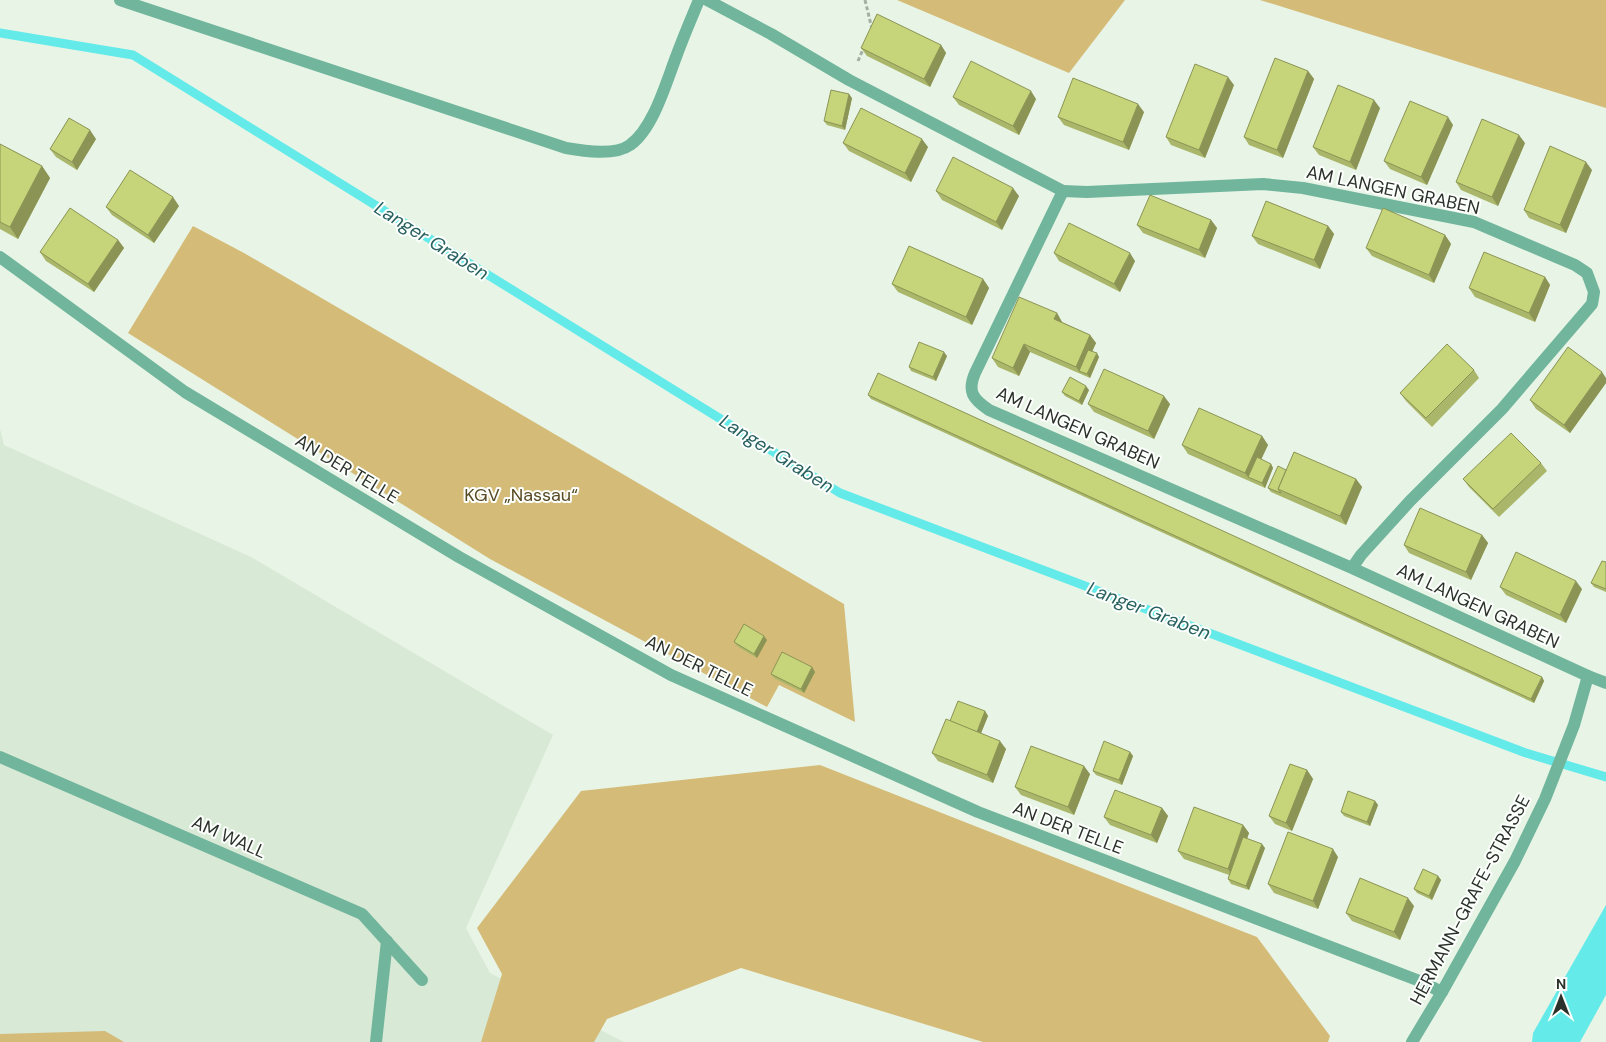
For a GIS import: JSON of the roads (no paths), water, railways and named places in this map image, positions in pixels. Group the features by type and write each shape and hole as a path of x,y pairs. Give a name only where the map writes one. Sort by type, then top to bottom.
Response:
{"street":[{"path":"120,0 566,148 585,152 615,150 630,146 650,122 699,0"},
{"name":"AM LANGEN GRABEN","path":"707,0 849,80 1063,190 1087,192 1263,184 1303,188 1474,222 1575,265 1587,273 1594,292 1592,304 1502,409 1410,501 1361,555 1352,568"},
{"name":"AM LANGEN GRABEN","path":"1063,190 974,373 970,384 972,394 978,402 989,410 1352,568 1588,676"},
{"name":"AN DER TELLE","path":"0,257 185,392 467,561 671,675 978,812 1417,980 1442,992"},
{"path":"1588,676 1606,683"},
{"name":"HERMANN-GRAFE-STRASSE","path":"1412,1042 1515,861 1545,799 1574,725 1588,676"},
{"name":"AM WALL","path":"0,757 362,914 422,980"},
{"path":"376,1042 386,941"}],"water":[{"path":"1606,905 1606,995 1580,1042 1532,1042 1533,1033"}],"waterway":[{"name":"Langer Graben","path":"0,33 133,55 840,493 1526,753 1606,777"}],"park label":[{"name":"KGV „Nassau“","path":"521,495"}]}
